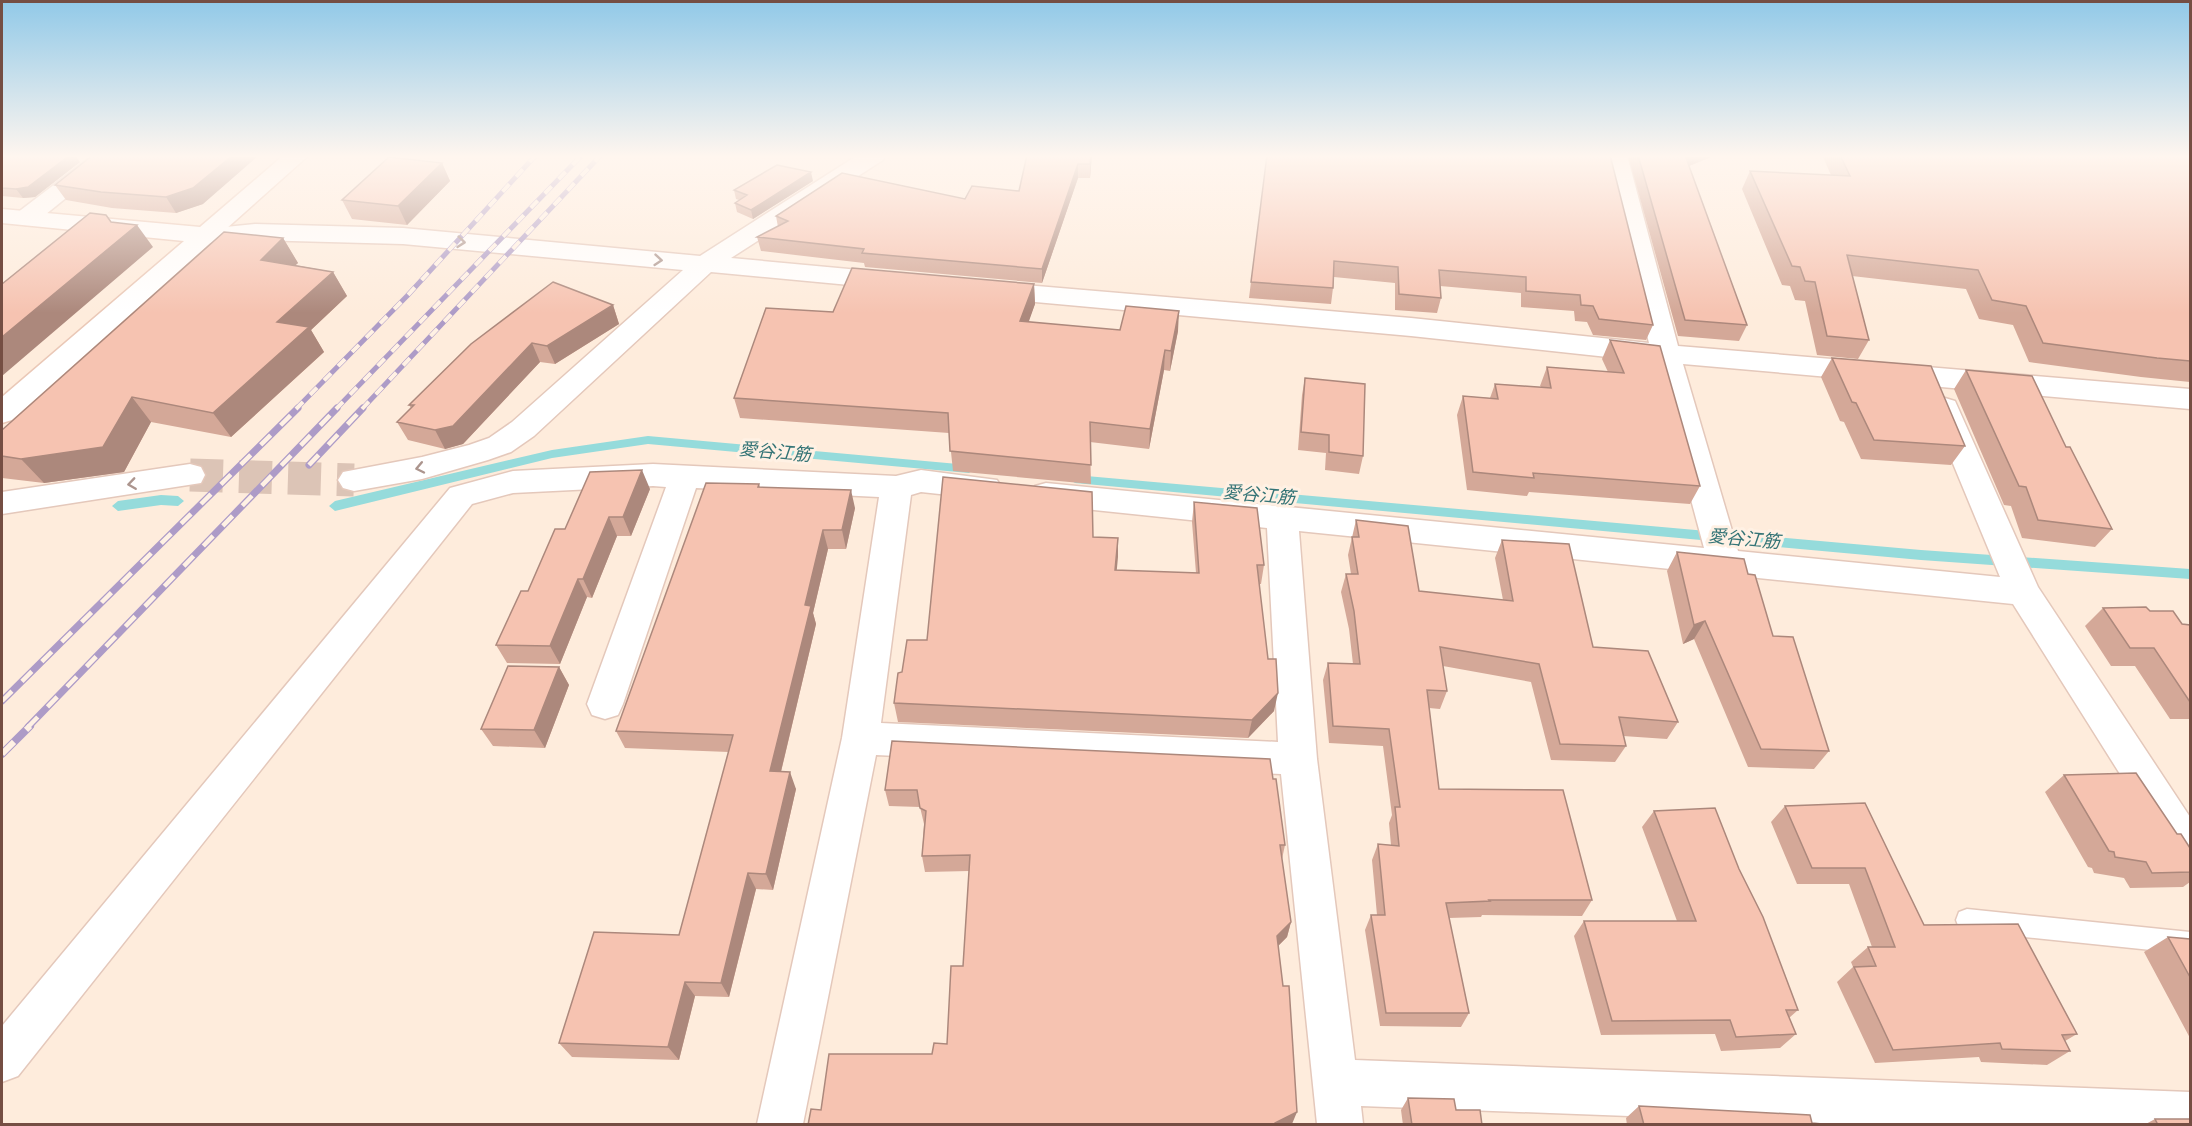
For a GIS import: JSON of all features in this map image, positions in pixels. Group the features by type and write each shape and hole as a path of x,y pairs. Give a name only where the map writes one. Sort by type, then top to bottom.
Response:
{"street":[{"path":"14,217 28,208"},
{"path":"2,412 237,208"},
{"path":"2,1060 461,496 507,463 523,429 705,264 793,208"},
{"path":"1628,208 1666,354 1722,554"},
{"path":"14,217 205,235 255,232 403,236 917,283"},
{"path":"964,287 1411,327 1666,354 2190,399"},
{"path":"1930,375 2020,585 2190,850"},
{"path":"354,480 422,468 507,463 653,475 896,487 921,481 1282,518 1722,554 2020,585"},
{"path":"2,503 190,475"},
{"path":"605,704 685,476"},
{"path":"780,1125 861,738 896,487"},
{"path":"1282,518 1298,759 1337,1103 2190,1115"},
{"path":"861,738 1298,759"}],"lane":[{"path":"1967,920 2190,943"}],"building":[{"path":"789,208 1063,208 1042,269 862,253 864,249 757,237 788,221 776,216"},
{"path":"1260,208 1623,208 1653,325 1599,319 1593,306 1581,305 1580,295 1526,291 1526,277 1439,270 1441,298 1399,294 1398,267 1334,261 1333,288 1251,282"},
{"path":"1653,208 1704,208 1747,325 1685,320"},
{"path":"1766,208 2190,208 2190,361 2043,343 2026,306 1992,300 1978,270 1847,255 1869,340 1827,336 1815,282 1805,281 1800,267 1792,266"},
{"path":"90,213 106,215 111,222 137,225 2,337 2,284"},
{"path":"224,232 283,238 261,260 333,272 277,322 309,327 213,413 132,397 103,447 21,459 2,456 2,430"},
{"path":"852,268 1034,284 1020,321 1120,330 1126,306 1179,311 1171,351 1165,350 1150,429 1090,422 1091,465 950,451 948,413 734,398 766,308 833,312"},
{"path":"553,282 613,305 547,346 532,343 453,426 435,430 397,422 414,405 409,405 471,344"},
{"path":"1610,340 1660,346 1700,486 1533,473 1534,478 1473,472 1463,396 1498,399 1495,384 1551,388 1547,367 1624,373"},
{"path":"1832,358 1931,366 1965,446 1874,440 1856,403 1852,402"},
{"path":"1966,370 2032,376 2066,447 2070,447 2112,529 2038,520 2026,487 2019,486"},
{"path":"1305,378 1365,384 1363,456 1329,452 1329,435 1301,432"},
{"path":"642,470 623,517 609,517 583,579 578,579 550,646 496,645 521,591 528,591 555,529 565,529 590,472"},
{"path":"943,477 1092,492 1093,537 1118,538 1115,570 1199,573 1194,502 1257,508 1264,565 1257,565 1268,659 1276,659 1278,693 1252,720 894,703 898,673 902,672 907,640 927,640"},
{"path":"706,483 851,490 842,530 823,530 805,605 811,606 770,771 790,772 766,874 748,873 721,983 685,982 668,1047 559,1043 594,932 679,935 733,735 616,731"},
{"path":"1356,520 1408,526 1419,591 1513,601 1502,540 1569,544 1593,647 1648,651 1678,722 1619,717 1626,746 1560,744 1539,664 1440,647 1447,691 1427,690 1439,789 1563,790 1592,900 1489,900 1446,903 1469,1013 1386,1013 1371,915 1385,915 1378,844 1399,846 1395,807 1400,807 1389,729 1333,726 1328,663 1360,664 1354,611 1346,574 1358,574 1352,537 1359,537"},
{"path":"1677,552 1744,559 1748,574 1755,575 1773,636 1793,637 1829,751 1761,749 1705,621 1694,625"},
{"path":"2146,607 2150,611 2173,611 2182,624 2190,625 2190,702 2154,648 2130,648 2103,608"},
{"path":"508,666 559,667 534,730 481,729"},
{"path":"892,741 1270,759 1273,779 1276,779 1285,845 1280,845 1291,922 1277,936 1283,986 1289,986 1297,1112 1275,1125 808,1125 811,1109 821,1110 829,1054 932,1054 934,1043 947,1044 951,966 963,966 970,855 922,856 926,811 920,808 917,790 885,790"},
{"path":"2136,773 2177,834 2181,834 2190,848 2190,872 2152,873 2146,862 2115,857 2114,852 2109,851 2064,775"},
{"path":"1865,803 1924,925 2018,924 2077,1034 2062,1035 2070,1051 2002,1049 2000,1043 1893,1050 1854,967 1876,966 1868,947 1895,947 1865,868 1812,868 1785,806"},
{"path":"1715,808 1739,869 1763,917 1798,1010 1786,1010 1796,1034 1736,1037 1730,1020 1612,1021 1584,921 1696,921 1654,811"},
{"path":"2168,937 2190,939 2190,977"},
{"path":"1408,1098 1454,1099 1456,1110 1480,1110 1482,1125 1412,1125"},
{"path":"1639,1106 1810,1115 1812,1123 1833,1125 1644,1125"},
{"path":"2155,1119 2190,1119 2190,1125 2158,1125"}],"waterway":[{"name":"愛谷江筋","path":"335,506 552,454 648,440 969,469"},
{"name":"愛谷江筋","path":"1075,479 1921,555 2190,574"},
{"path":"118,506 161,500 178,501"}],"tunnel":[{"path":"190,475 354,480"}],"railway":[{"path":"296,409 407,296 488,208"},
{"path":"336,409 531,208"},
{"path":"362,409 552,208"},
{"path":"2,701 298,408"},
{"path":"28,727 337,408"},
{"path":"309,465 363,408"},
{"path":"2,754 30,726"}]}
